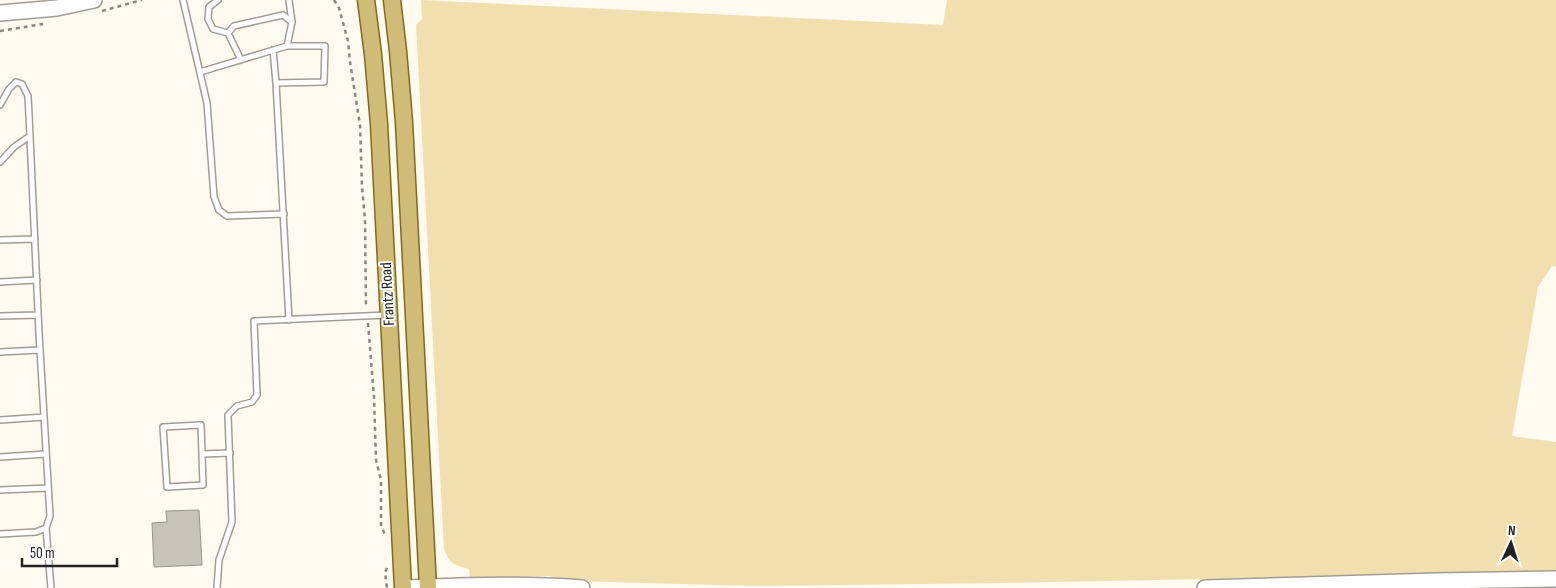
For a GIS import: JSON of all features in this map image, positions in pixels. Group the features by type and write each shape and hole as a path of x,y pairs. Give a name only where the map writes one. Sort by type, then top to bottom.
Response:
{"main road":[{"path":"0,13 56,8 94,0"},
{"name":"Frantz Road","path":"366,0 379,124 403,588"},
{"path":"382,0 397,41"},
{"name":"Frantz Road","path":"392,0 404,122 428,588"},
{"path":"1205,588 1436,580 1556,579"},
{"path":"403,588 502,585 582,588"}],"lane":[{"path":"183,0 207,103 214,197 219,210 227,216 284,214"},
{"path":"218,0 210,7 208,19 213,29 228,33 241,60"},
{"path":"287,46 292,22 290,0"},
{"path":"228,33 234,26 282,15 292,22"},
{"path":"200,72 287,46 324,46 324,82 276,83"},
{"path":"272,50 276,83 289,320"},
{"path":"0,105 9,89 16,82 22,84 28,96 50,516 46,528 51,588"},
{"path":"0,162 14,147 30,136"},
{"path":"0,240 35,239"},
{"path":"0,282 37,280"},
{"path":"0,316 38,314"},
{"path":"217,588 219,560 232,522 228,414 237,406 252,402 256,395 254,321 389,315"},
{"path":"0,352 40,350"},
{"path":"0,420 44,417"},
{"path":"201,425 202,454 203,485 167,487 164,427 201,425"},
{"path":"202,454 230,453"},
{"path":"0,456 46,454"},
{"path":"0,490 48,488"},
{"path":"0,534 36,532 46,528"}],"path":[{"path":"334,0 339,8 346,31 360,125 365,220 367,316 374,397 376,460 381,480 381,526 386,538"},
{"path":"387,588 385,572 388,560"}],"shaded area":[{"path":"421,0 943,25 947,0 1556,0 1556,267 1552,266 1538,287 1512,436 1556,442 1556,572 753,586 571,581 549,576 470,578 469,569 453,563 448,558 444,549 416,25 422,19"}],"building":[{"path":"199,510 202,565 154,567 152,523 167,522 166,511"}]}
